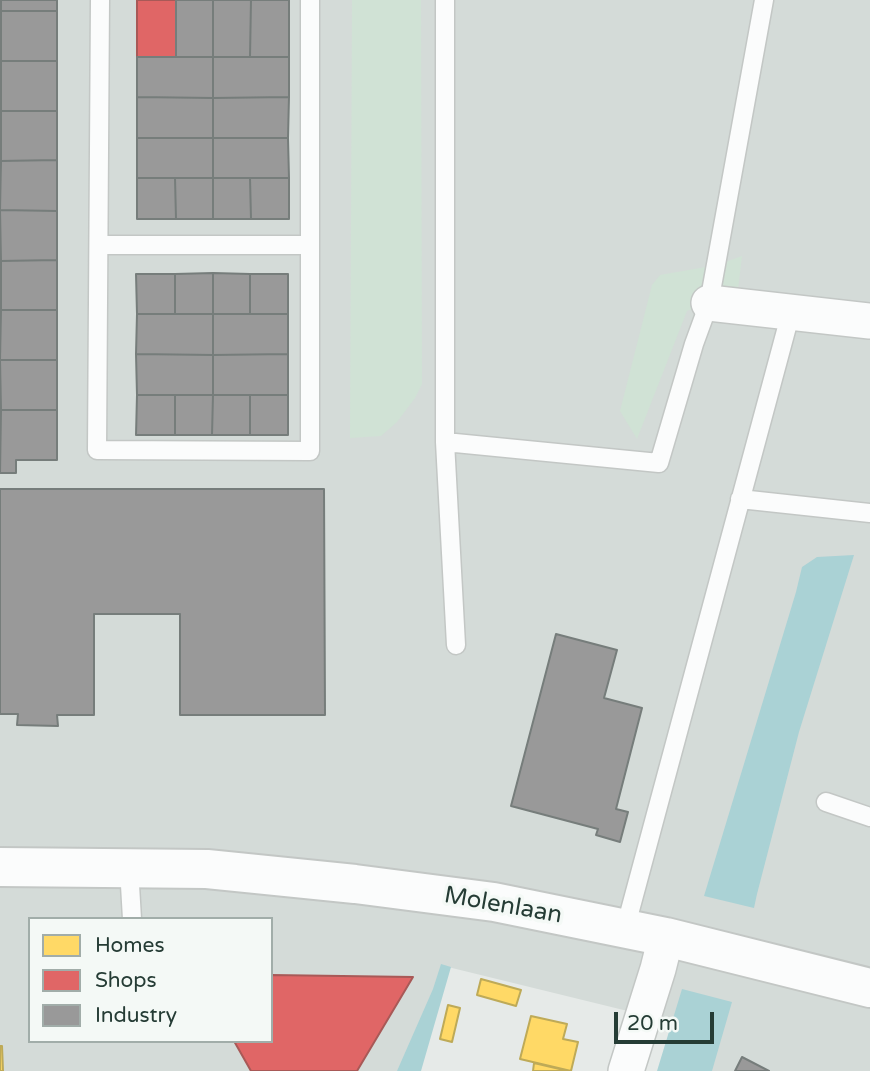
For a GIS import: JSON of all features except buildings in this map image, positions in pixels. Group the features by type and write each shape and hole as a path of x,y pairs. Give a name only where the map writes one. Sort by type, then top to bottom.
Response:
{"street":[{"path":"709,303 870,321"},
{"name":"Molenlaan","path":"0,867 207,869 494,902 666,937 870,988"},
{"path":"626,1071 666,937"}],"lane":[{"path":"100,0 97,450 310,451 310,0"},
{"path":"445,0 445,442 456,645"},
{"path":"445,442 659,463 709,303 764,0"},
{"path":"99,245 310,245"},
{"path":"625,929 791,312"},
{"path":"740,499 870,513"},
{"path":"826,802 870,817"},
{"path":"129,868 132,917"}],"shaded area":[{"path":"0,0 870,0 870,1071 684,1071 697,1028 448,967 416,1071 0,1071"}],"green space":[{"path":"352,0 421,0 422,384 397,422 381,436 350,438"},
{"path":"742,256 737,298 703,304 687,311 637,439 620,411 652,285 660,275 717,265"}],"water":[{"path":"854,555 799,732 754,908 704,896 802,567 817,557"},
{"path":"441,964 451,967 421,1071 397,1071 433,989"},
{"path":"682,989 732,1002 712,1071 657,1071"}]}
